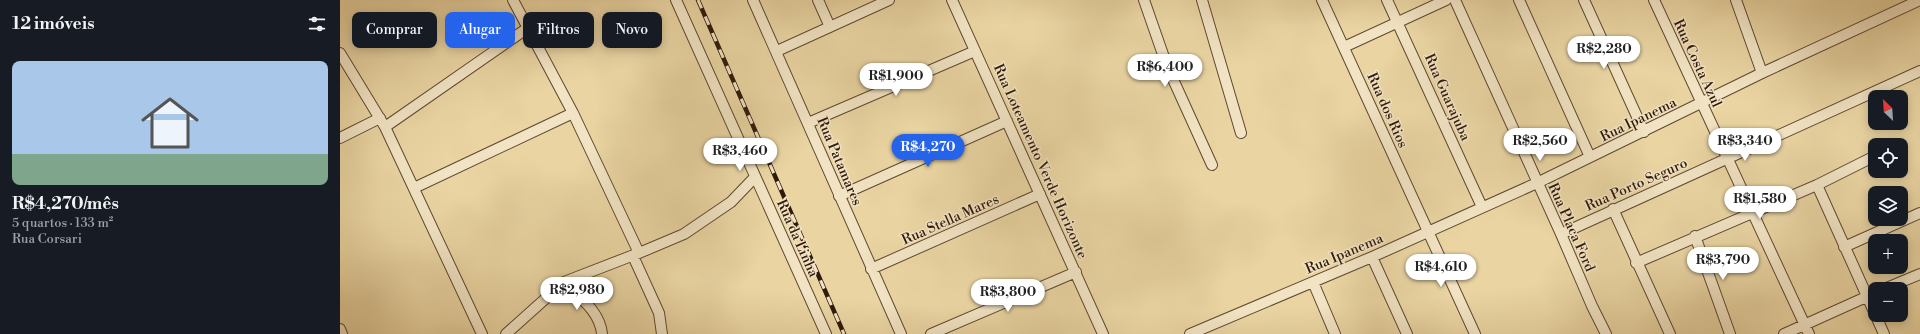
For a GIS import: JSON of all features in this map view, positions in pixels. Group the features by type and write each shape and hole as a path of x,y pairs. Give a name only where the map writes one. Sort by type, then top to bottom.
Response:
{"street":[{"path":"513,0 523,17"},
{"name":"Rua da Linha","path":"676,0 826,334"},
{"name":"Rua Patamares","path":"753,0 901,334"},
{"path":"818,0 830,27"},
{"name":"Rua Loteamento Verde Horizonte","path":"952,0 1103,334"},
{"path":"1144,0 1167,66 1212,165"},
{"path":"1202,0 1241,133"},
{"name":"Rua dos Rios","path":"1322,0 1427,233 1475,334"},
{"name":"Rua Guarajuba","path":"1387,0 1482,207"},
{"path":"1344,47 1446,0"},
{"name":"Rua Placa Ford","path":"1455,0 1592,306 1606,334"},
{"path":"1519,0 1590,157"},
{"path":"1584,0 1644,132"},
{"name":"Rua Costa Azul","path":"1654,0 1751,212 1807,329"},
{"path":"1736,0 1762,73"},
{"name":"Rua Ipanema","path":"1190,334 1372,257 1537,183 1762,73 1920,0"},
{"path":"776,51 886,1"},
{"path":"385,127 523,31"},
{"path":"540,48 574,113 636,254 659,313 662,334"},
{"path":"808,123 975,51"},
{"path":"340,53 385,127 482,334"},
{"name":"Rua Porto Seguro","path":"1561,234 1613,209 1920,71"},
{"path":"414,188 574,113"},
{"path":"340,138 380,118"},
{"path":"839,196 1007,121"},
{"path":"1636,263 1695,236 1817,185 1868,160"},
{"path":"506,334 564,282 684,234 704,222 731,202 755,177"},
{"path":"1817,185 1844,247 1868,290"},
{"name":"Rua Stella Mares","path":"871,269 1040,194"},
{"path":"1613,209 1636,263 1670,334"},
{"path":"1844,247 1920,213"},
{"path":"1695,236 1730,334"},
{"path":"1372,257 1407,334"},
{"path":"932,334 1076,272"},
{"path":"1901,282 1920,274"},
{"path":"564,282 596,316 601,326 602,334"},
{"path":"1313,282 1335,334"},
{"path":"1784,334 1807,329 1868,297"},
{"path":"1880,322 1884,334"},
{"path":"340,329 342,334"}],"railway":[{"path":"698,0 844,334"}]}
